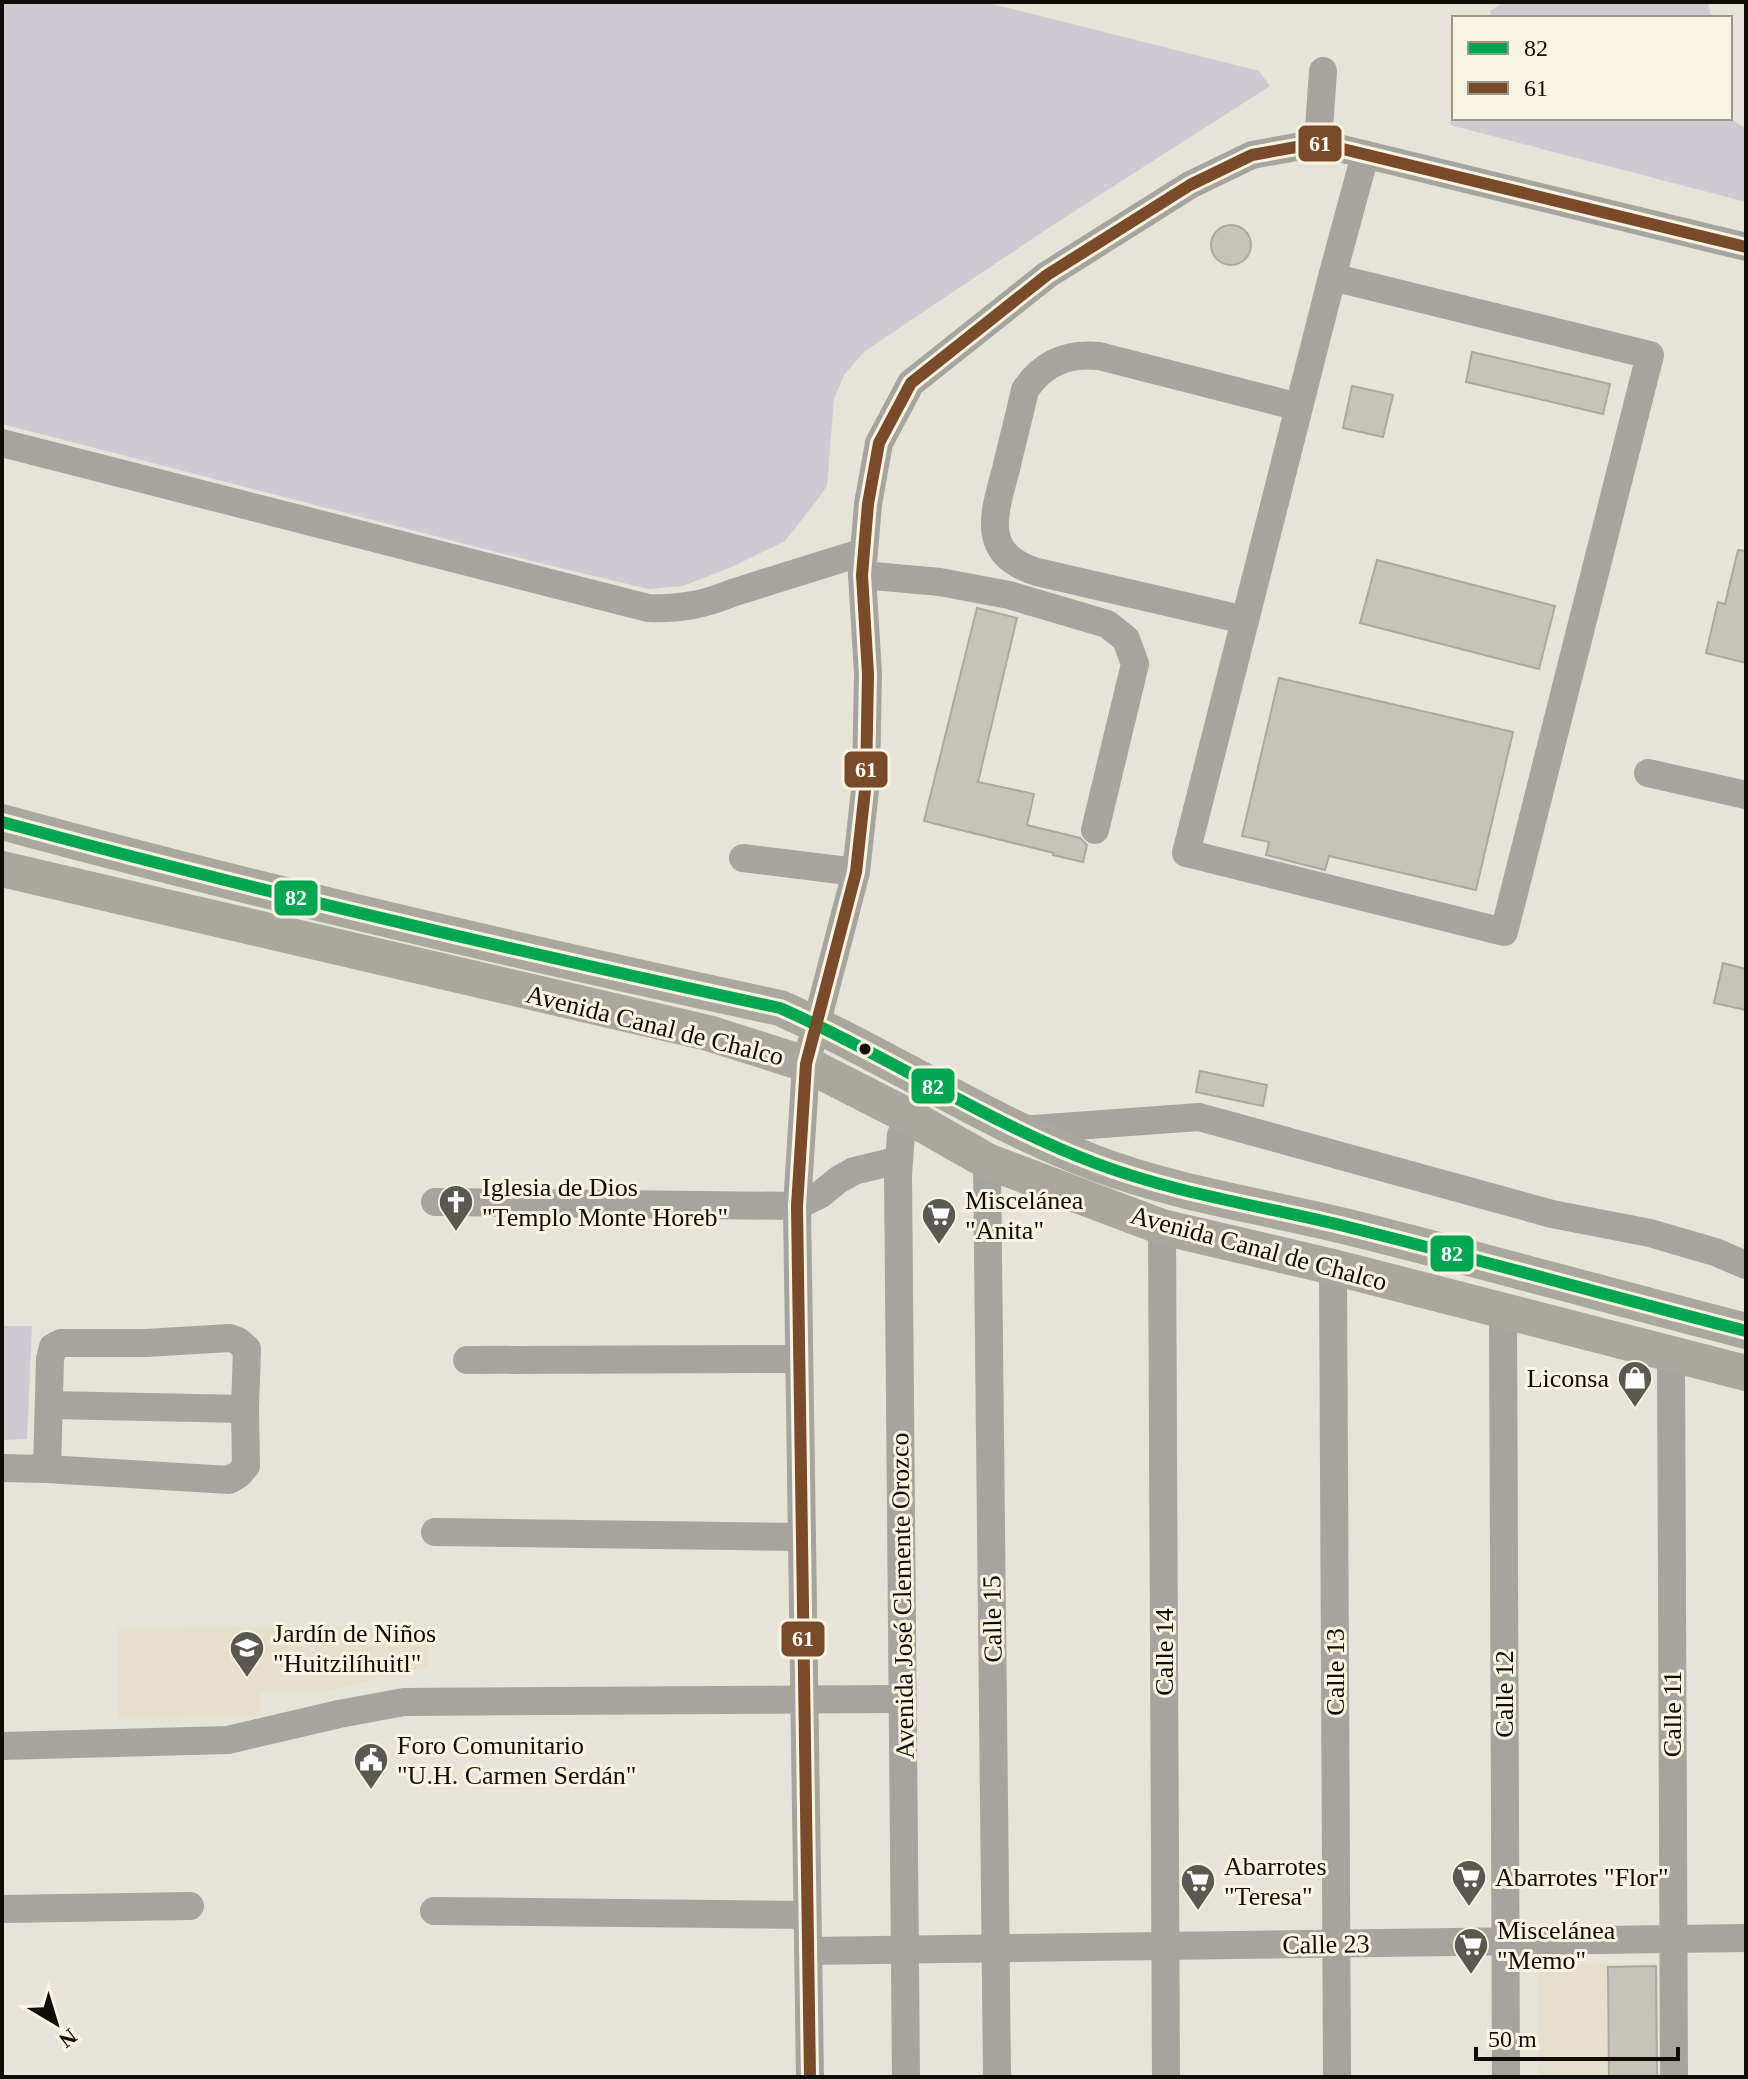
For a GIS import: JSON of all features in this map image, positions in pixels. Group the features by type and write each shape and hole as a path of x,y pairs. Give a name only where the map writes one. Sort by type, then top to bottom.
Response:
{"main road":[{"name":"Avenida Canal de Chalco","path":"2,822 367,914 780,1008 817,1024 1020,1130 1094,1163 1168,1187 1346,1227 1746,1331"},
{"name":"Avenida Canal de Chalco","path":"2,869 708,1033 806,1064 987,1161 1162,1227 1333,1267 1746,1373"}],"street":[{"path":"1318,143 1323,71"},
{"path":"810,2077 797,1206 806,1064 856,872 867,766 868,674 862,564 868,504 879,443 911,383 1047,275 1190,185 1252,155 1318,143 1746,247"},
{"path":"1332,277 1650,355 1504,932 1186,853 1332,277 1365,155"},
{"path":"1245,620 1037,572 1013,562 998,542 994,517 1025,390 1054,362 1084,355 1099,356 1299,407"},
{"path":"2,443 648,608 690,607 732,593 862,564 1009,595 1107,624 1126,639 1135,664 1095,830"},
{"path":"1648,773 1746,795"},
{"path":"743,858 856,872"},
{"name":"Avenida José Clemente Orozco","path":"906,2077 899,1160 901,1135 908,1116"},
{"path":"1020,1130 1199,1117 1552,1214 1650,1233 1715,1252 1746,1265"},
{"path":"435,1202 797,1206 854,1171 899,1160"},
{"name":"Calle 15","path":"987,1161 997,2077"},
{"name":"Calle 14","path":"1162,1227 1166,2077"},
{"name":"Calle 13","path":"1333,1267 1337,2077"},
{"name":"Calle 12","path":"1503,1311 1506,2077"},
{"path":"2,1468 229,1480 246,1466 247,1349 230,1338 145,1343 61,1343 53,1347 50,1359 47,1469"},
{"name":"Calle 11","path":"1671,1352 1674,2077"},
{"path":"467,1360 799,1359"},
{"path":"50,1405 245,1409"},
{"path":"435,1532 802,1537"},
{"path":"2,1746 228,1740 404,1702 902,1699"},
{"path":"2,1909 190,1906"},
{"path":"434,1911 807,1915"},
{"name":"Calle 23","path":"808,1951 1746,1938"}],"shaded area":[{"path":"2,2 985,2 1259,71 1270,86 1053,225 865,351 844,375 834,399 827,486 785,541 683,586 648,589 2,424"},
{"path":"1504,2 1708,2 1711,16 1491,16 1490,11"},
{"path":"1452,116 1452,120 1732,120 1732,116 1733,121 1746,128 1746,202 1450,125"},
{"path":"2,1326 32,1326 27,1439 2,1440"},
{"name":"Jardín de Niños \"Huitzilíhuitl\"","path":"428,1626 428,1666 326,1691 260,1691 260,1716 118,1717 118,1628"},
{"path":"1657,1963 1658,2077 1539,2077 1538,1964"}],"building":[{"path":"1231,225 1245,231 1251,245 1245,259 1231,265 1217,259 1211,245 1217,231"},
{"path":"1472,352 1610,384 1603,414 1466,382"},
{"path":"1352,386 1393,395 1383,437 1343,428"},
{"path":"1738,550 1746,551 1746,663 1706,653 1718,602 1725,604"},
{"path":"1377,560 1555,606 1539,669 1360,623"},
{"path":"977,608 1017,618 978,782 1034,794 1027,825 1080,838 1087,845 1083,862 924,821"},
{"path":"1279,678 1513,732 1476,890 1329,856 1325,870 1266,855 1269,842 1242,836"},
{"path":"1723,963 1746,969 1746,1010 1714,1003"},
{"path":"1200,1071 1267,1085 1263,1106 1196,1092"},
{"path":"1656,1966 1657,2077 1609,2077 1608,1967"}],"transit line":[{"name":"61","path":"810,2077 797,1206 806,1064 856,872 866,781 868,674 862,575 868,504 879,443 911,383 1047,275 1190,185 1252,155 1318,143 1746,247"},
{"name":"82","path":"2,822 390,920 780,1008 1015,1128 1126,1174 1316,1219 1746,1331"}],"place":[{"name":"Iglesia de Dios \"Templo Monte Horeb\"","path":"456,1233"},
{"name":"Miscelánea \"Anita\"","path":"939,1246"},
{"name":"Liconsa","path":"1635,1409"},
{"name":"Jardín de Niños \"Huitzilíhuitl\"","path":"247,1679"},
{"name":"Foro Comunitario \"U.H. Carmen Serdán\"","path":"371,1791"},
{"name":"Abarrotes \"Flor\"","path":"1469,1908"},
{"name":"Abarrotes \"Teresa\"","path":"1198,1912"},
{"name":"Miscelánea \"Memo\"","path":"1471,1976"}]}
